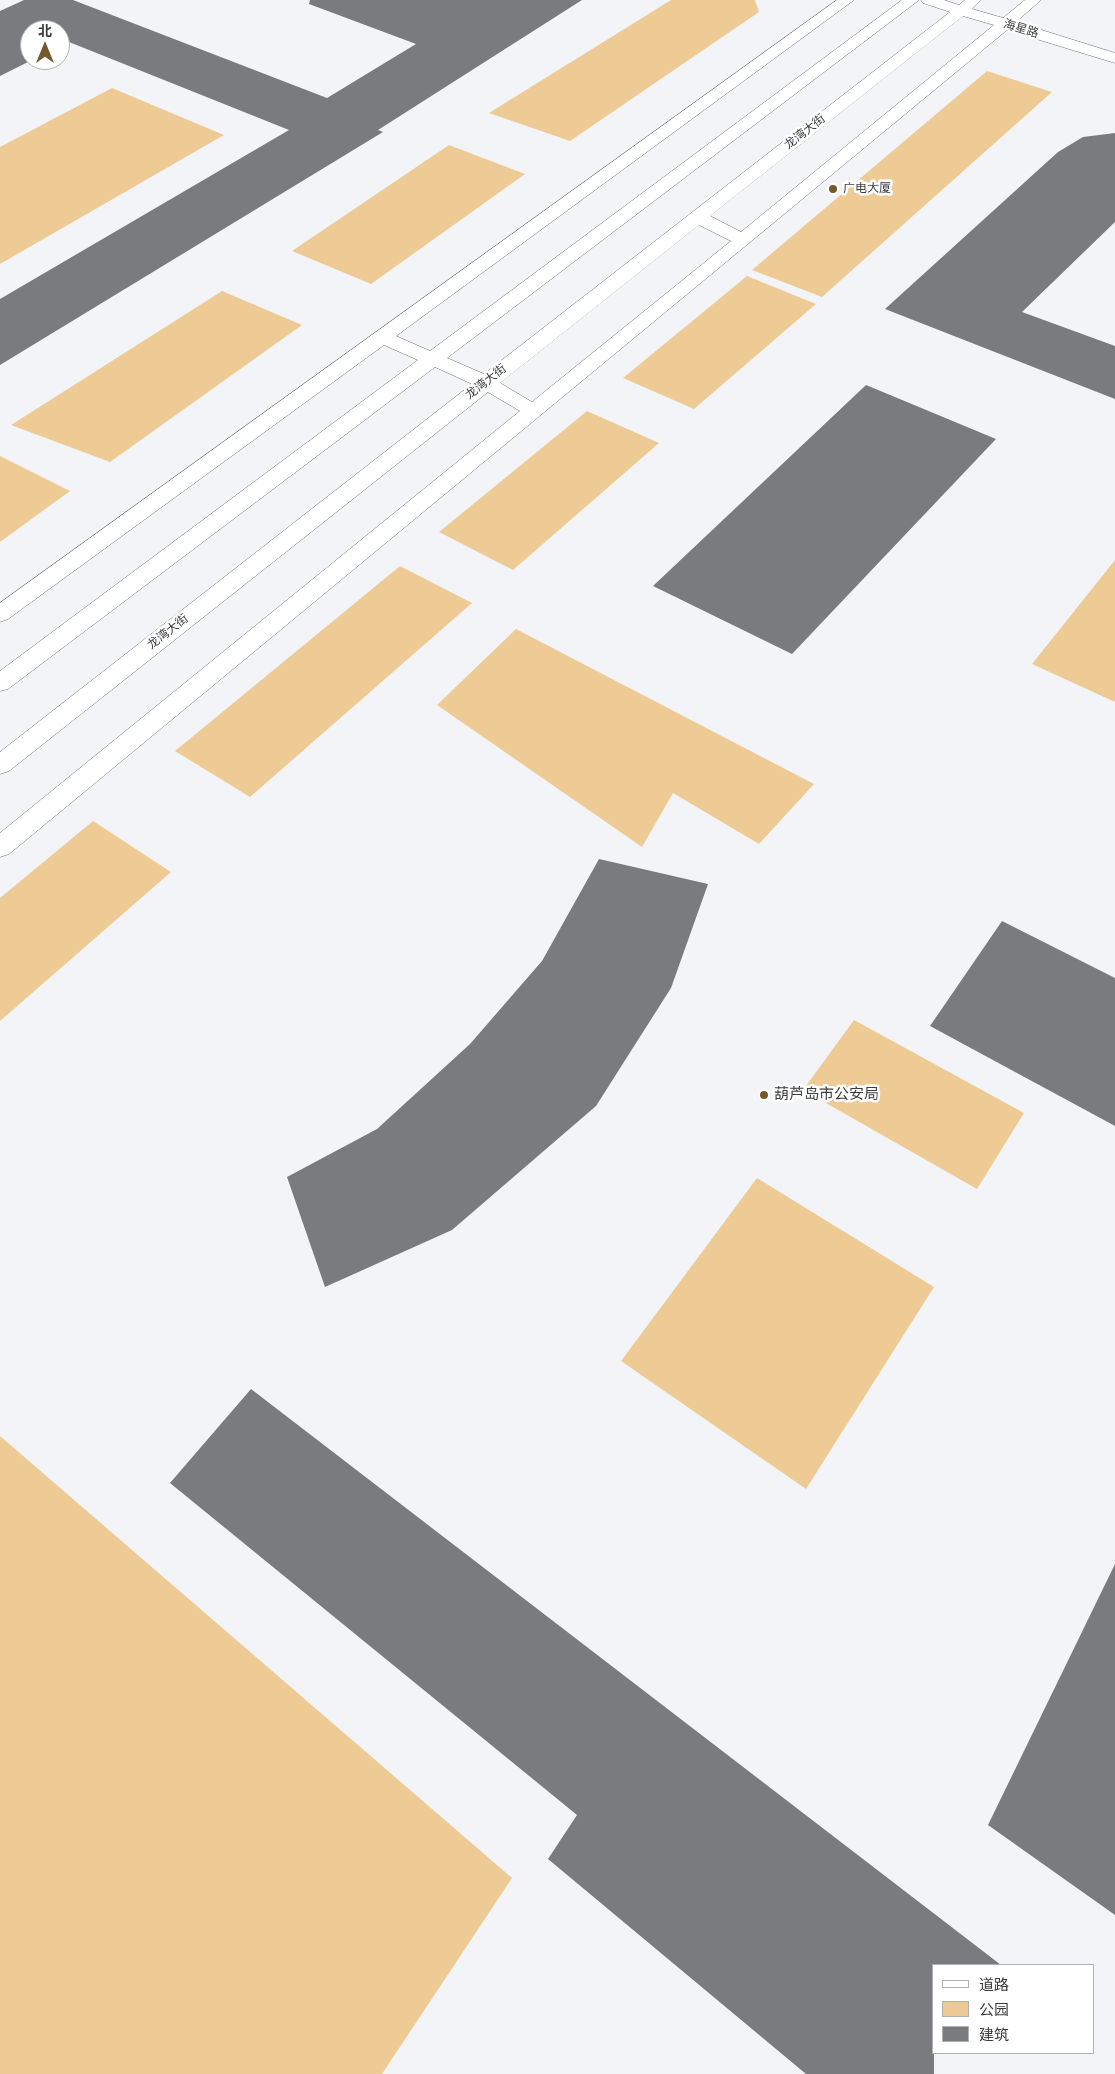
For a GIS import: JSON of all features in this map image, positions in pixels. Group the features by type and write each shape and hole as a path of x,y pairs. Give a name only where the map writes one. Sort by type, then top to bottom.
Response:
{"main road":[{"path":"0,684 432,359 622,189 847,0"},
{"path":"0,614 382,336 622,189 912,0"},
{"name":"海星路","path":"928,0 967,5 1005,24 1115,58"},
{"path":"0,847 1034,0"},
{"name":"龙湾大街","path":"0,765 967,5"},
{"path":"697,217 743,240"},
{"path":"382,336 485,382 534,411"}],"green space":[{"path":"671,0 755,0 759,12 570,141 489,113"},
{"path":"987,71 1052,92 822,297 752,270"},
{"path":"112,88 224,135 0,264 0,147"},
{"path":"449,145 525,174 371,284 292,251"},
{"path":"747,276 816,304 694,409 623,378"},
{"path":"222,291 302,325 110,462 11,425"},
{"path":"587,411 659,443 513,570 439,532"},
{"path":"0,456 70,491 0,542"},
{"path":"1115,560 1115,702 1032,664"},
{"path":"400,566 472,603 250,797 175,751"},
{"path":"516,629 814,784 759,844 673,793 642,847 437,705"},
{"path":"93,821 171,872 0,1021 0,898"},
{"path":"854,1020 1024,1113 977,1189 803,1090"},
{"path":"757,1178 934,1287 806,1489 621,1361"},
{"path":"0,1436 512,1878 382,2074 0,2074"}],"building":[{"path":"24,0 73,0 327,98 416,44 309,4 310,0 582,0 378,130 383,132 0,365 0,299 289,130 70,42 70,20 20,20 20,66 0,76 0,11"},
{"path":"1115,133 1115,222 1022,312 1115,346 1115,399 885,309 1058,152 1083,137"},
{"path":"866,385 996,439 792,654 653,586"},
{"path":"599,859 708,884 671,988 596,1106 452,1230 325,1287 287,1177 377,1129 470,1044 542,961"},
{"path":"1002,921 1115,978 1115,1126 930,1026"},
{"path":"251,1389 1000,1964 932,1964 932,2054 934,2054 934,2074 806,2074 548,1859 577,1815 170,1483"},
{"path":"1115,1564 1115,1915 988,1825"}],"place":[{"name":"广电大厦","path":"833,189"},
{"name":"葫芦岛市公安局","path":"764,1095"}]}
